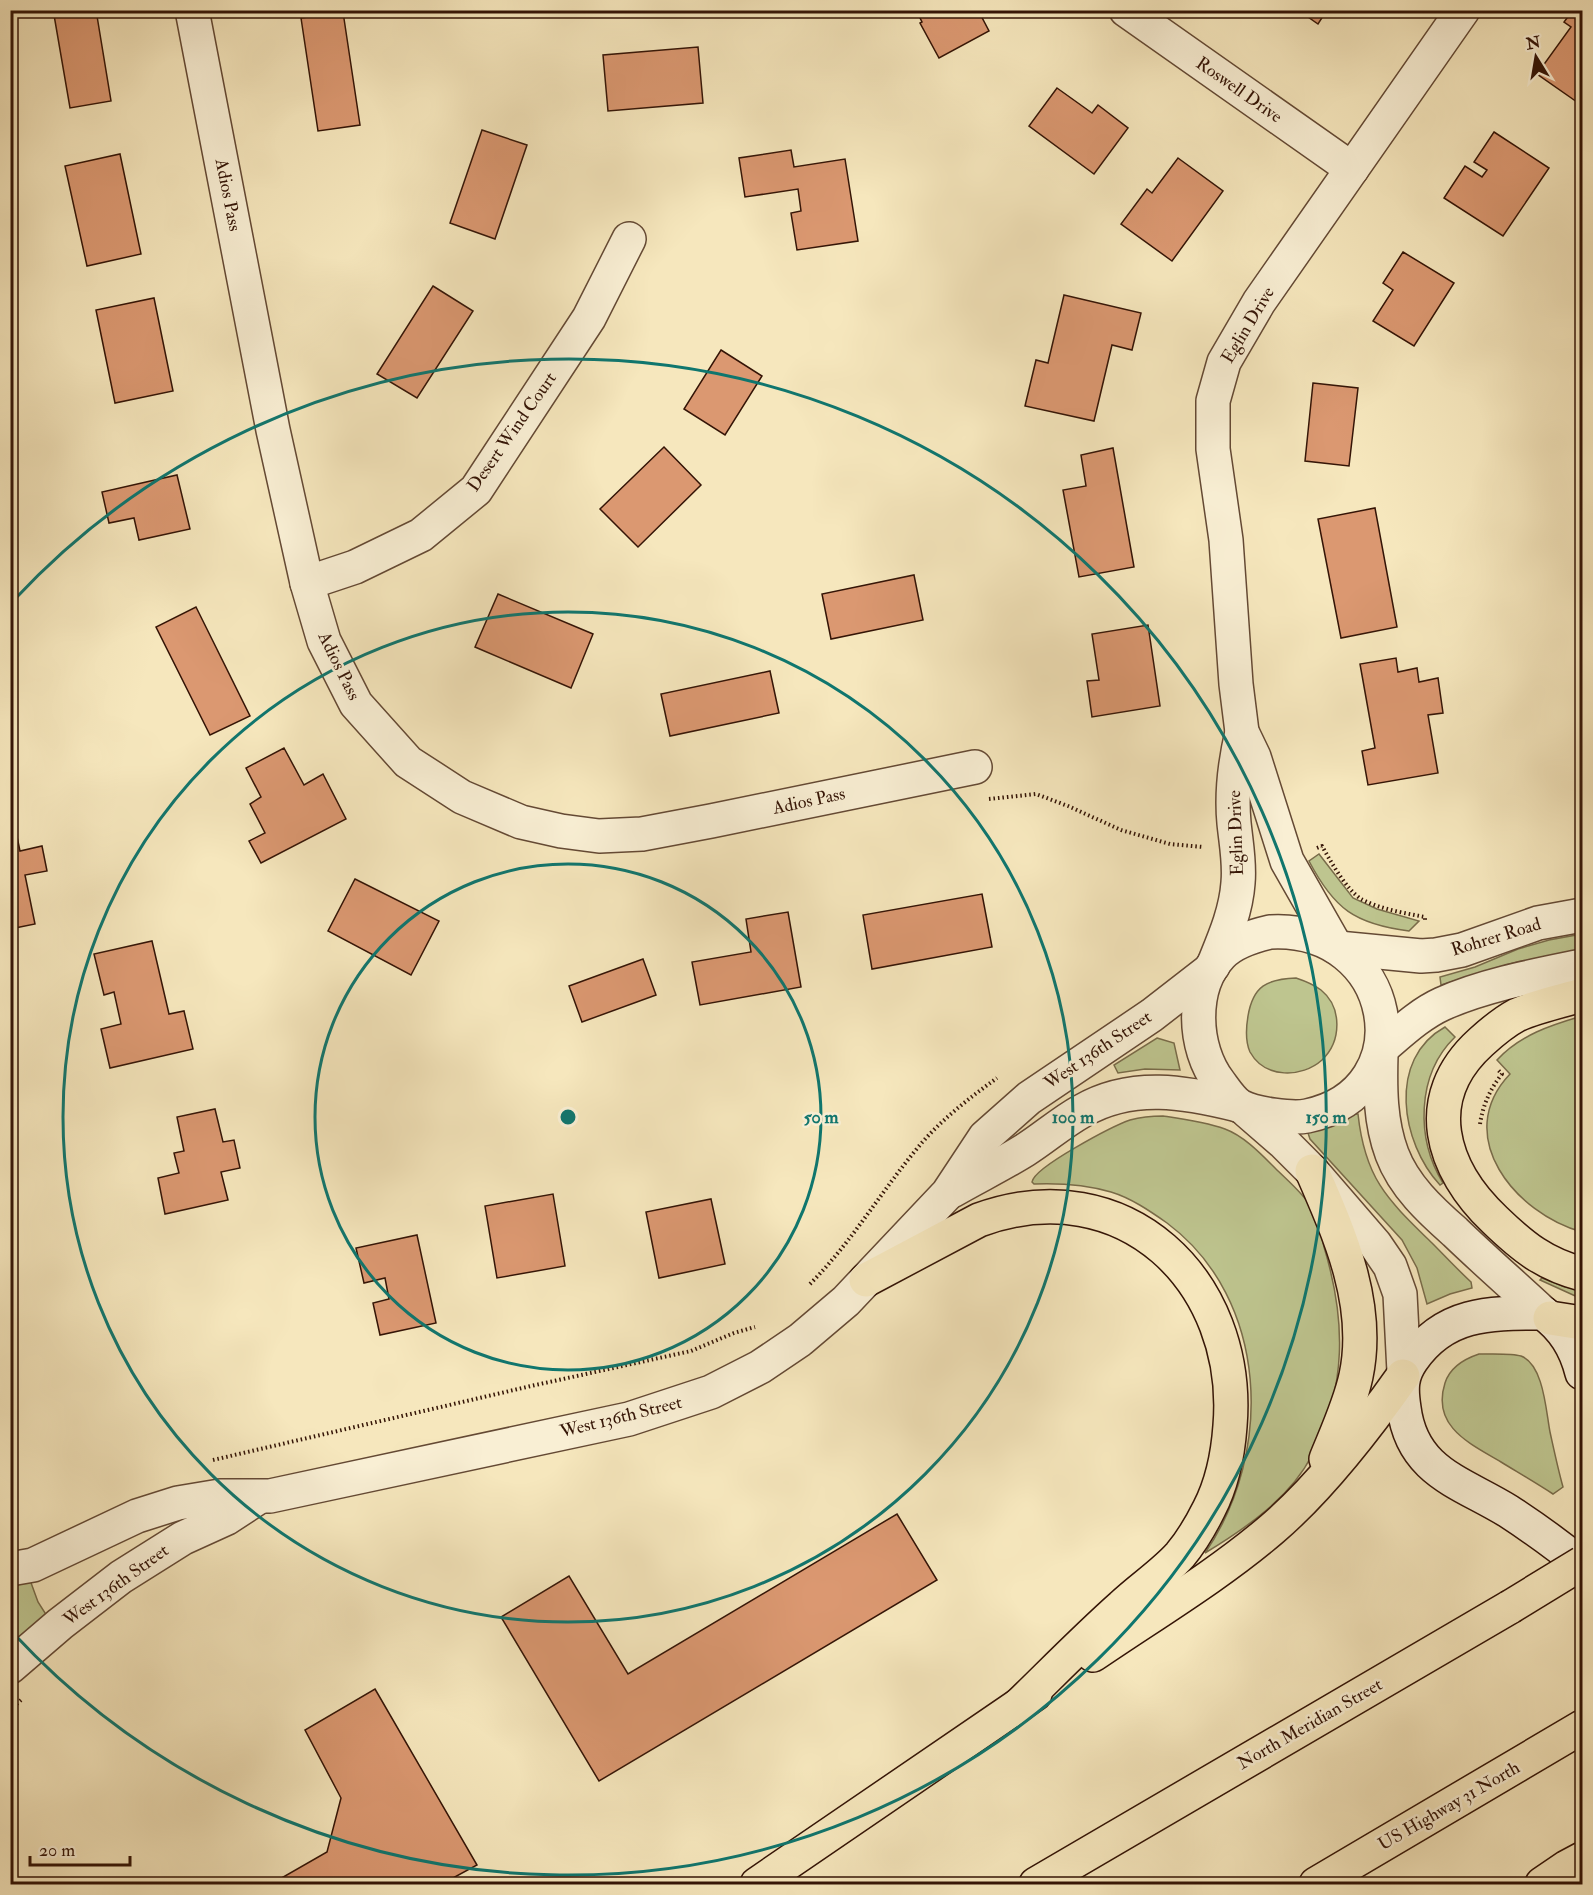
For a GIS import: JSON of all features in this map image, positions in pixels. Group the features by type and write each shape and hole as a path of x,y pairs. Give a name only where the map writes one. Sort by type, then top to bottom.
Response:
{"highway":[{"path":"1582,995 1541,1006 1516,1016 1494,1030 1463,1059 1447,1091 1443,1123 1452,1162 1464,1185 1481,1207 1532,1253 1545,1261 1582,1275"},
{"path":"1312,1172 1334,1220 1351,1273 1358,1301 1360,1332 1356,1377 1316,1486"},
{"path":"866,1280 996,1213 1031,1207 1074,1207 1094,1210 1117,1219 1156,1242 1179,1264 1208,1304 1221,1336 1229,1373 1232,1409 1224,1466 1210,1507 1180,1554 1123,1605 1018,1706"},
{"path":"1546,1316 1582,1323"},
{"path":"757,1884 1249,1547 1274,1527 1316,1486 1380,1409 1404,1374"},
{"name":"North Meridian Street","path":"1036,1884 1582,1564"},
{"name":"US Highway 31 North","path":"1316,1884 1582,1727"},
{"path":"1542,1884 1582,1859"}],"street":[{"name":"Adios Pass","path":"192,10 273,430 307,583 324,641 356,704 408,762 462,797 521,822 599,836 642,834 975,767"},
{"name":"Roswell Drive","path":"1126,10 1352,169"},
{"name":"Eglin Drive","path":"1337,947 1287,861 1254,758 1242,732 1236,684 1226,540 1212,434 1213,401 1224,362 1254,311 1463,10"},
{"name":"Desert Wind Court","path":"307,583 355,567 421,535 476,490 589,318 629,239"},
{"name":"Eglin Drive","path":"1211,968 1226,935 1238,885 1234,781 1242,732"},
{"name":"Rohrer Road","path":"1337,947 1421,956 1436,955 1462,950 1538,923 1582,915"},
{"path":"1582,966 1536,975 1443,1004 1411,1024 1382,1049 1361,1086 1345,1100 1326,1110 1306,1116 1284,1117 1241,1106 1213,1074 1204,1055 1199,1035 1199,1014 1203,991 1211,968 1229,948 1250,937 1270,932 1302,933 1337,947 1352,958 1377,996 1382,1031 1382,1049 1380,1087 1383,1117 1388,1141 1398,1168 1421,1200 1546,1316 1574,1347 1582,1373"},
{"name":"West 136th Street","path":"10,1569 33,1565 137,1516 178,1503 220,1496 260,1497 629,1419 691,1400 760,1367 793,1345 846,1301 948,1193 985,1137 1029,1098 1152,1015 1211,968"},
{"name":"West 136th Street","path":"948,1193 1025,1150 1081,1111 1108,1098 1138,1092 1176,1092 1196,1094 1241,1106 1284,1143 1312,1172 1375,1244 1390,1266 1400,1294 1404,1374 1403,1406 1410,1435 1421,1454 1433,1468 1508,1511 1555,1542 1582,1564"},
{"path":"1404,1374 1425,1342 1461,1321 1489,1315 1546,1316"},
{"name":"West 136th Street","path":"10,1667 60,1624 121,1577 183,1538 227,1518 260,1497"}],"path":[{"path":"979,800 1036,794 1131,833 1170,844 1209,847"},
{"path":"1322,846 1343,879 1361,898 1395,911 1425,917 1425,926"},
{"path":"807,1287 850,1238 916,1149 955,1110 1002,1074"},
{"path":"1480,1127 1486,1100 1502,1074"},
{"path":"210,1461 691,1351 763,1323"}],"green space":[{"path":"1319,854 1353,898 1377,909 1419,921 1409,931 1374,924 1348,911 1328,891 1309,861"},
{"path":"1582,934 1582,950 1513,963 1441,985 1440,977 1475,967 1518,949"},
{"path":"1296,978 1315,986 1328,997 1336,1015 1336,1034 1329,1052 1314,1066 1284,1073 1265,1067 1257,1061 1248,1048 1246,1030 1250,1006 1258,991 1263,986 1277,980"},
{"path":"1582,1016 1582,1232 1558,1223 1535,1208 1515,1190 1499,1170 1489,1146 1487,1122 1493,1098 1510,1074 1497,1060 1526,1037"},
{"path":"1445,1027 1455,1037 1442,1052 1433,1070 1424,1108 1428,1147 1443,1183 1440,1185 1416,1147 1409,1125 1406,1102 1408,1080 1414,1059 1427,1041"},
{"path":"1157,1038 1174,1043 1180,1070 1145,1069 1118,1073 1114,1065"},
{"path":"1358,1114 1366,1155 1381,1186 1402,1213 1471,1282 1472,1288 1427,1304 1417,1268 1402,1240 1310,1139 1309,1130 1333,1124"},
{"path":"1163,1116 1202,1123 1232,1132 1258,1151 1304,1197 1312,1208 1319,1228 1331,1274 1339,1327 1337,1378 1332,1404 1312,1455 1292,1485 1266,1511 1205,1553 1227,1513 1243,1470 1250,1425 1250,1379 1242,1334 1226,1293 1201,1255 1167,1223 1140,1205 1102,1190 1032,1182 1036,1175 1059,1157 1108,1130 1130,1120"},
{"path":"1542,1278 1565,1287 1582,1290 1582,1299 1540,1280"},
{"path":"1479,1354 1521,1356 1535,1369 1543,1390 1563,1487 1553,1494 1466,1441 1449,1423 1442,1398 1447,1377 1458,1364"},
{"path":"30,1580 38,1602 47,1616 11,1643 11,1585"}],"building":[{"path":"79,10 96,10 111,101 70,108 54,15"},
{"path":"916,10 978,10 989,31 939,58 920,23 922,22"},
{"path":"1298,10 1327,10 1318,24"},
{"path":"1573,10 1582,10 1582,94 1577,102 1537,74 1571,27 1564,22"},
{"path":"343,12 360,125 318,131 301,18"},
{"path":"698,47 703,103 608,111 603,55"},
{"path":"1057,88 1092,113 1098,105 1128,128 1094,174 1029,126"},
{"path":"482,130 527,145 495,239 450,223"},
{"path":"1494,132 1549,168 1503,236 1444,198 1465,166 1482,177 1487,170 1474,162"},
{"path":"791,150 794,167 845,159 858,241 797,250 791,213 801,211 798,189 745,197 739,158"},
{"path":"120,154 141,254 87,266 65,166"},
{"path":"1178,158 1223,191 1172,261 1121,224 1147,189 1152,193"},
{"path":"1403,252 1454,283 1414,346 1373,321 1393,290 1383,283"},
{"path":"433,286 473,311 417,398 377,374"},
{"path":"1064,295 1141,313 1132,350 1112,345 1094,421 1025,406 1036,360 1048,363"},
{"path":"154,298 173,391 115,403 96,310"},
{"path":"721,350 762,376 725,435 684,409"},
{"path":"1313,383 1358,388 1349,466 1305,461"},
{"path":"664,447 701,485 638,547 600,509"},
{"path":"1113,448 1134,567 1079,577 1063,490 1086,486 1081,455"},
{"path":"177,475 190,529 139,540 134,518 109,523 102,492"},
{"path":"1375,508 1397,627 1341,638 1318,519"},
{"path":"914,575 923,620 831,639 822,594"},
{"path":"498,594 593,634 571,688 475,647"},
{"path":"196,607 250,716 210,735 156,627"},
{"path":"1148,625 1160,706 1092,717 1087,681 1099,680 1092,634"},
{"path":"1396,658 1398,672 1417,668 1419,682 1438,678 1443,713 1428,715 1438,773 1368,785 1362,751 1375,748 1360,664"},
{"path":"770,671 779,713 670,736 661,694"},
{"path":"284,748 304,785 323,774 346,819 261,863 249,841 265,833 250,804 261,797 246,768"},
{"path":"12,813 20,851 42,846 47,871 25,875 35,924 10,929"},
{"path":"355,879 439,921 411,975 328,931"},
{"path":"982,894 992,947 872,969 863,915"},
{"path":"788,912 801,987 700,1005 692,962 751,952 746,919"},
{"path":"152,941 169,1014 184,1011 193,1049 110,1068 101,1029 121,1024 114,992 104,995 94,954"},
{"path":"643,959 656,995 582,1022 569,986"},
{"path":"215,1109 223,1142 234,1140 240,1168 221,1172 228,1200 165,1214 158,1178 179,1173 174,1153 184,1151 177,1117"},
{"path":"553,1194 565,1266 497,1278 485,1206"},
{"path":"711,1199 725,1264 659,1278 646,1212"},
{"path":"417,1235 436,1323 380,1335 373,1303 389,1299 385,1278 364,1283 356,1248"},
{"path":"897,1514 937,1580 599,1781 501,1617 569,1576 628,1674"},
{"path":"375,1689 477,1865 442,1884 271,1884 327,1852 341,1798 305,1730"}]}
